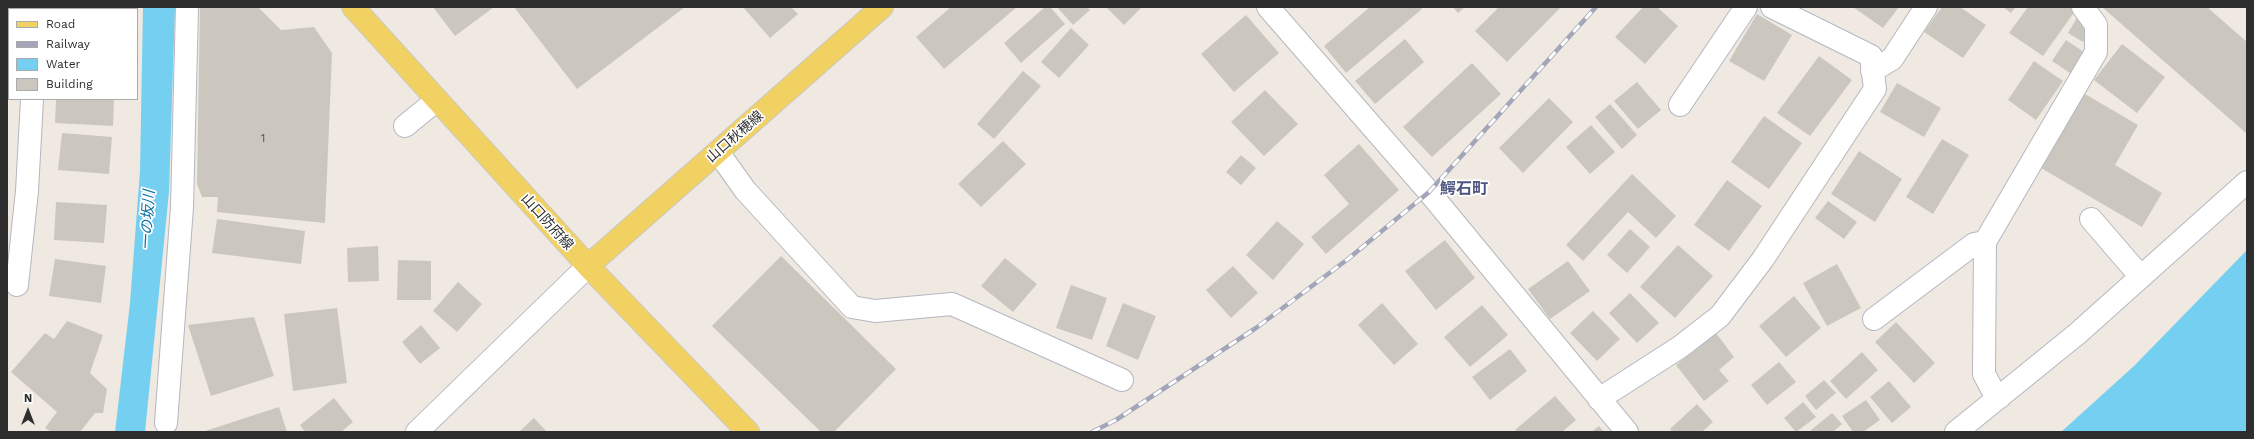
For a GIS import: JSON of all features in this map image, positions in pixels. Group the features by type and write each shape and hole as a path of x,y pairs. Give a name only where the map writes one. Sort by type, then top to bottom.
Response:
{"main road":[{"name":"山口防府線","path":"352,7 588,266 748,432"},
{"name":"山口秋穂線","path":"588,266 882,7"}],"street":[{"path":"166,423 182,207 187,7"},
{"path":"1268,7 1429,192 1627,432"},
{"path":"1680,105 1746,7"},
{"path":"1599,399 1680,347 1720,316 1763,259 1874,89 1871,56 1772,7"},
{"path":"1872,71 1892,59 1926,7"},
{"path":"2000,397 1992,389 1984,374 1985,242 2096,52 2096,25 2083,7"},
{"path":"17,285 26,191 32,100"},
{"path":"405,126 436,100"},
{"path":"718,152 746,190 852,307 875,311 952,304 1122,380"},
{"path":"1956,432 2077,334 2247,182"},
{"path":"2091,218 2141,277"},
{"path":"1874,319 1974,244 1985,242"},
{"path":"417,432 588,266"}],"water":[{"name":"一の坂川","path":"143,7 175,7 169,192 145,432 115,432 130,303 140,171"},
{"path":"2247,250 2247,432 2061,432 2134,366"}],"building":[{"path":"70,7 95,7 94,8"},
{"path":"200,7 258,7 281,30 314,27 332,53 325,223 217,212 218,197 202,197 197,184"},
{"path":"433,7 494,7 455,36"},
{"path":"514,7 685,7 577,89"},
{"path":"743,7 791,7 798,14 770,38"},
{"path":"951,7 1017,7 944,69 916,37"},
{"path":"1045,7 1050,7 1065,24 1021,63 1004,43"},
{"path":"1057,7 1087,7 1090,10 1073,25"},
{"path":"1106,7 1142,7 1124,25"},
{"path":"1370,7 1420,7 1422,9 1346,73 1324,46"},
{"path":"1453,7 1465,7 1458,13"},
{"path":"1499,7 1561,7 1507,62 1475,31"},
{"path":"1643,7 1657,7 1678,26 1645,64 1615,37"},
{"path":"1853,7 1899,7 1883,28"},
{"path":"1942,7 1960,7 1986,25 1963,58 1924,32"},
{"path":"2003,7 2016,7 2011,13"},
{"path":"2028,7 2069,7 2075,11 2043,56 2009,33"},
{"path":"2102,7 2207,7 2247,42 2247,134"},
{"path":"1757,14 1792,35 1764,81 1729,61"},
{"path":"1246,15 1279,53 1234,92 1201,54"},
{"path":"2078,16 2094,25 2083,42 2068,33"},
{"path":"1071,28 1089,45 1059,78 1041,62"},
{"path":"1405,39 1424,62 1375,104 1355,81"},
{"path":"2066,40 2087,54 2073,75 2052,61"},
{"path":"2122,44 2165,77 2137,113 2094,80"},
{"path":"1819,56 1852,80 1810,136 1777,113"},
{"path":"2034,61 2063,81 2036,120 2008,100"},
{"path":"1472,63 1501,94 1432,157 1403,127"},
{"path":"1023,71 1041,86 994,139 977,124"},
{"path":"1637,82 1661,110 1638,129 1614,101"},
{"path":"1897,83 1941,108 1924,137 1880,112"},
{"path":"1265,90 1298,124 1264,156 1231,122"},
{"path":"2085,94 2138,125 2115,165 2162,193 2142,227 2041,168"},
{"path":"1549,98 1573,122 1523,173 1499,148"},
{"path":"56,100 114,100 113,126 55,123"},
{"path":"1610,104 1637,135 1622,149 1595,117"},
{"path":"1764,116 1802,143 1769,189 1731,162"},
{"path":"1591,125 1615,152 1590,174 1566,147"},
{"path":"62,133 112,137 109,174 58,170"},
{"path":"1942,139 1969,155 1933,214 1906,197"},
{"path":"1003,141 1026,164 981,207 958,184"},
{"path":"1359,144 1399,190 1326,254 1311,237 1349,204 1324,175"},
{"path":"1859,151 1902,179 1875,222 1831,194"},
{"path":"1241,155 1256,168 1241,185 1226,172"},
{"path":"1632,174 1676,216 1656,238 1628,212 1583,261 1566,245"},
{"path":"1727,180 1762,206 1729,251 1694,225"},
{"path":"1828,201 1857,222 1844,239 1815,218"},
{"path":"56,202 107,205 104,243 54,240"},
{"path":"217,219 305,231 301,264 212,253"},
{"path":"1277,221 1304,244 1273,280 1246,255"},
{"path":"1630,229 1650,247 1627,273 1607,255"},
{"path":"1445,240 1475,278 1436,310 1405,271"},
{"path":"1678,245 1713,276 1675,318 1640,287"},
{"path":"378,246 379,281 348,282 347,248"},
{"path":"781,256 896,369 834,432 821,432 712,326"},
{"path":"1005,258 1037,284 1013,312 981,286"},
{"path":"55,259 106,266 101,303 49,296"},
{"path":"398,260 431,261 431,300 397,300"},
{"path":"1568,261 1590,291 1550,319 1528,289"},
{"path":"1837,264 1861,308 1827,326 1803,283"},
{"path":"1233,266 1258,293 1231,318 1206,290"},
{"path":"458,282 482,304 457,332 433,311"},
{"path":"1071,285 1107,298 1092,340 1056,328"},
{"path":"1630,293 1659,323 1637,343 1609,313"},
{"path":"1794,296 1821,328 1786,357 1759,326"},
{"path":"1123,303 1156,316 1138,360 1106,346"},
{"path":"1382,303 1418,344 1394,365 1358,325"},
{"path":"1482,305 1508,335 1470,367 1444,337"},
{"path":"337,308 347,383 293,391 284,314"},
{"path":"1593,311 1620,339 1597,361 1570,333"},
{"path":"254,317 274,376 211,396 188,325"},
{"path":"67,321 103,335 90,373 107,389 103,413 95,413 80,432 52,432 45,428 57,412 11,372 45,333 54,339"},
{"path":"1896,322 1935,363 1914,383 1875,342"},
{"path":"421,325 440,348 420,364 402,342"},
{"path":"1716,333 1734,357 1719,370 1729,381 1704,401 1676,365"},
{"path":"1510,349 1527,371 1490,400 1472,377"},
{"path":"1862,352 1878,370 1846,399 1830,381"},
{"path":"1779,362 1796,382 1767,405 1751,385"},
{"path":"1824,380 1836,393 1816,410 1805,396"},
{"path":"1889,381 1911,407 1892,423 1870,397"},
{"path":"1555,396 1576,420 1562,432 1517,432 1515,430"},
{"path":"334,398 353,422 341,432 305,432 300,425"},
{"path":"1866,400 1880,420 1863,432 1853,432 1842,416"},
{"path":"1803,402 1816,417 1796,432 1784,418"},
{"path":"1697,404 1713,422 1702,432 1673,432 1670,429"},
{"path":"279,407 287,432 202,432"},
{"path":"1832,413 1842,424 1833,432 1812,432 1811,430"},
{"path":"534,418 547,432 519,432"},
{"path":"1599,426 1604,432 1591,432"}],"railway":[{"path":"1092,432 1116,420 1256,328 1348,259 1429,192 1596,7"}],"district":[{"name":"鰐石町","path":"1464,189"}]}
